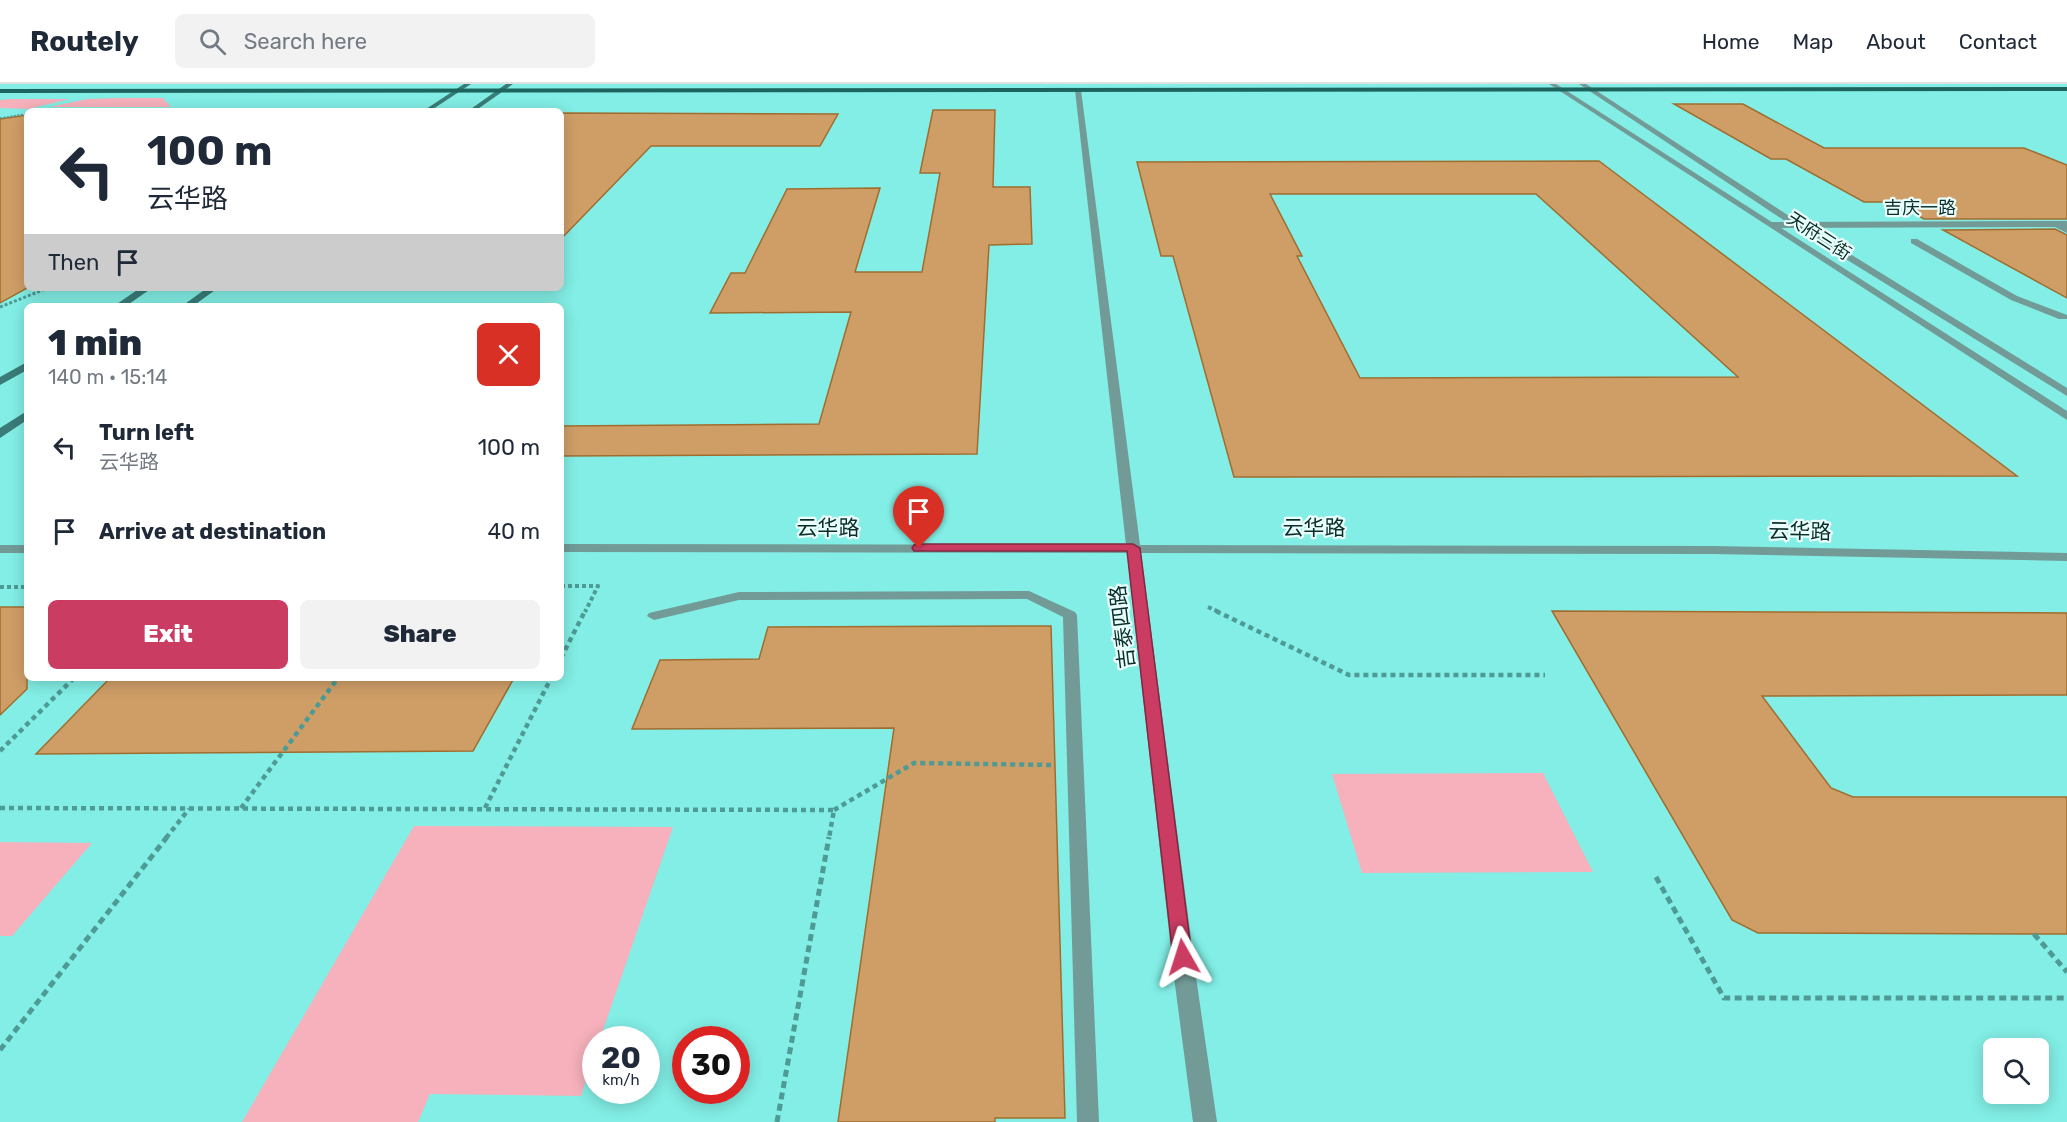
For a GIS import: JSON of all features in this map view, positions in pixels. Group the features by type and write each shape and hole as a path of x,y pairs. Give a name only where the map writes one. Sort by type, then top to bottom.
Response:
{"main road":[{"path":"431,108 468,84"},
{"path":"476,108 510,84"},
{"path":"0,92 2067,89"},
{"path":"124,303 142,291"},
{"path":"191,303 209,291"},
{"path":"0,382 24,366"},
{"path":"0,434 24,417"}],"street":[{"name":"天府三街","path":"1552,84 2067,416"},
{"name":"天府三街","path":"1582,84 1797,225 2067,393"},
{"name":"吉泰四路","path":"1078,90 1185,977 1205,1122"},
{"path":"2056,224 2067,230"},
{"name":"吉庆一路","path":"1772,225 2067,224"},
{"path":"1914,241 2014,297 2065,317 2067,328"},
{"name":"云华路","path":"564,548 1701,550 2067,557"},
{"path":"0,549 24,549"}],"lane":[{"path":"654,616 739,596 1029,595 1070,615 1088,1122"}],"path":[{"path":"0,118 24,114"},
{"path":"0,308 41,291"},
{"path":"564,586 598,586 564,652"},
{"path":"0,587 24,587"},
{"path":"1208,607 1349,675 1545,675"},
{"path":"0,750 71,681"},
{"path":"241,808 336,681"},
{"path":"484,809 549,681"},
{"path":"0,808 834,810 914,764 1075,765"},
{"path":"0,1050 189,808"},
{"path":"777,1122 834,810"},
{"path":"1656,877 1724,998 2067,998"},
{"path":"2034,934 2067,972"}],"shaded area":[{"path":"163,98 171,107 49,107 87,99"},
{"path":"70,99 24,109 0,108 0,100"},
{"path":"1543,773 1593,872 1362,873 1332,774"},
{"path":"414,826 673,827 604,1026 582,1026 581,1096 430,1094 418,1122 242,1122"},
{"path":"0,842 92,843 12,936 0,936"}],"building":[{"path":"1674,104 1743,104 1824,148 2024,148 2067,165 2067,219 1924,219 1894,202 1864,202 1786,159 1771,159"},
{"path":"933,110 995,110 993,187 1030,187 1032,244 989,245 977,454 564,456 564,426 819,424 851,312 710,313 731,273 745,273 787,189 880,188 855,272 922,272 940,173 920,173"},
{"path":"564,113 838,114 820,146 651,146 564,236"},
{"path":"24,115 24,290 0,303 0,119"},
{"path":"1599,161 2017,476 1234,477 1173,256 1161,256 1137,162","holes":["1270,194 1536,194 1738,377 1360,378 1297,256 1302,256"]},
{"path":"2055,229 2067,235 2067,298 1943,230"},
{"path":"0,607 24,607 24,681 27,681 27,689 0,715"},
{"path":"1552,611 2067,613 2067,695 1762,696 1831,788 1853,797 2067,797 2067,934 1758,933 1732,920"},
{"path":"1051,626 1065,1118 995,1118 995,1122 838,1122 894,728 632,729 660,660 759,659 768,627"},
{"path":"107,681 512,681 473,751 36,754"}],"route":[{"path":"919,548 1133,548 1183,957"}]}
